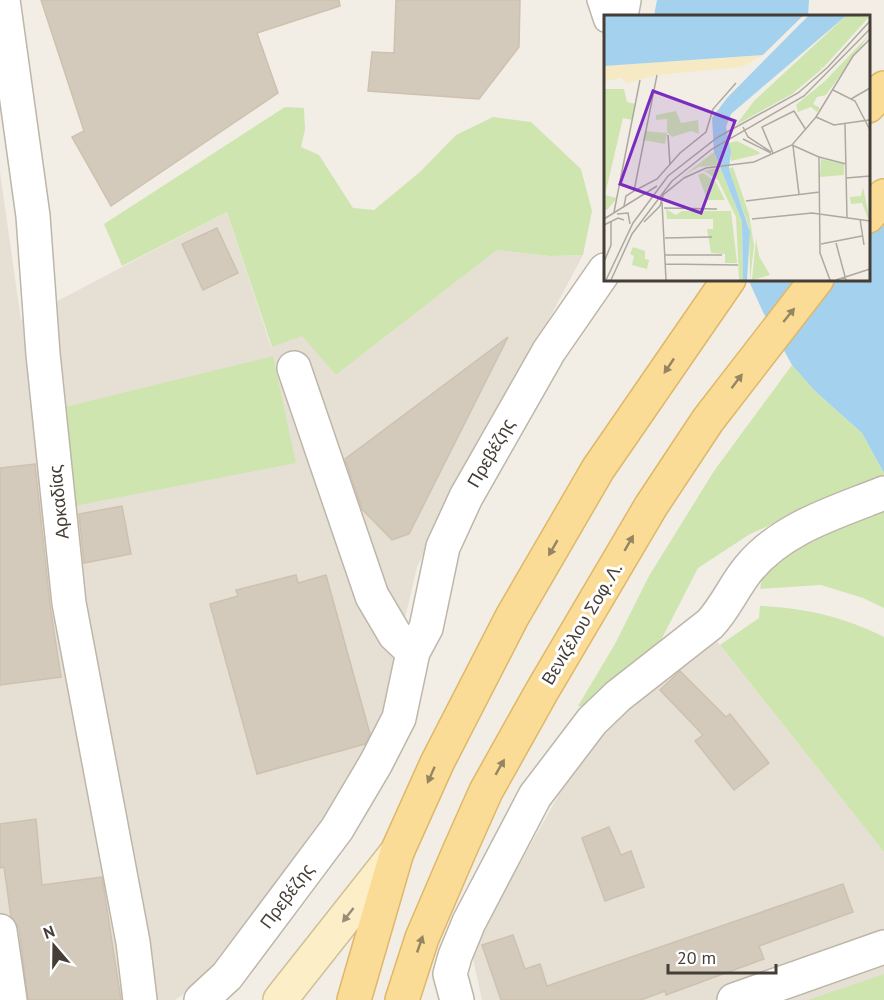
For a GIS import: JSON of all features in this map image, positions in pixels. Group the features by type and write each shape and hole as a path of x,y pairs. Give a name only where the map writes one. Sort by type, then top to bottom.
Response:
{"main road":[{"name":"Βενιζέλου Σοφ. Λ.","path":"402,1000 422,938 486,791 651,506 708,420 816,280"},
{"path":"354,1000 397,852 436,763 512,617 598,470 721,289"},
{"path":"280,1000 397,852"}],"street":[{"name":"Αρκαδίας","path":"3,0 33,216 43,354 69,603 133,942 140,1000"},
{"path":"621,15 624,0"},
{"name":"Πρεβέζης","path":"201,1000 227,976 337,829 376,763 399,718 413,652 426,628 443,547 466,497 549,351 604,271"},
{"path":"294,368 372,596 395,634 413,652"},
{"path":"457,1000 450,974 469,922 535,796 592,721 618,696 716,618 748,569 767,549 806,524 884,493"},
{"path":"0,931 10,1000"},
{"path":"734,1000 884,947"}],"lane":[{"path":"598,0 604,18"}],"shaded area":[{"path":"0,172 21,320 227,212 271,347 302,335 336,375 497,250 550,256 583,255 417,567 395,661 386,731 223,966 175,1000 0,1000"},
{"path":"711,634 884,852 884,1000 482,1000 471,950 604,715"}],"green space":[{"path":"285,107 304,108 305,129 301,147 319,155 353,208 374,210 420,172 456,135 493,117 531,122 581,169 592,211 583,255 550,256 497,250 336,375 302,336 272,347 227,212 122,266 104,224"},
{"path":"273,356 296,463 74,506 61,408"},
{"path":"792,365 815,391 862,433 884,473 884,479 839,495 750,534 698,568 659,644 587,708 578,706 615,644 649,576 714,471"},
{"path":"884,502 884,608 863,598 821,585 760,589 763,572 837,523"},
{"path":"760,606 824,615 854,624 884,637 884,852 720,645 759,618"},
{"path":"884,974 884,1000 808,1000"}],"water":[{"path":"657,0 809,0 808,15 654,15"},
{"path":"869,195 884,214 884,473 862,433 815,391 792,365 748,280 869,280"}],"building":[{"path":"41,0 339,0 340,6 257,33 278,93 111,206 72,137 84,131"},
{"path":"396,0 520,0 519,47 479,99 368,91 372,52 394,53"},
{"path":"217,228 238,273 203,290 182,244"},
{"path":"508,337 409,534 392,540 362,509 345,459"},
{"path":"35,464 50,605 61,677 0,685 0,468"},
{"path":"122,506 131,554 84,563 79,514"},
{"path":"296,575 298,583 326,575 370,734 365,744 257,774 210,604 238,596 236,590"},
{"path":"680,671 726,717 730,714 769,763 734,790 695,741 703,735 660,690"},
{"path":"36,819 42,885 102,877 121,1000 28,1000 19,928 11,917 4,867 0,868 0,824"},
{"path":"609,827 621,855 631,851 644,887 605,901 582,838"},
{"path":"843,884 853,912 759,946 764,959 666,995 665,991 641,1000 501,1000 482,945 513,935 525,969 540,964 547,986"}]}
